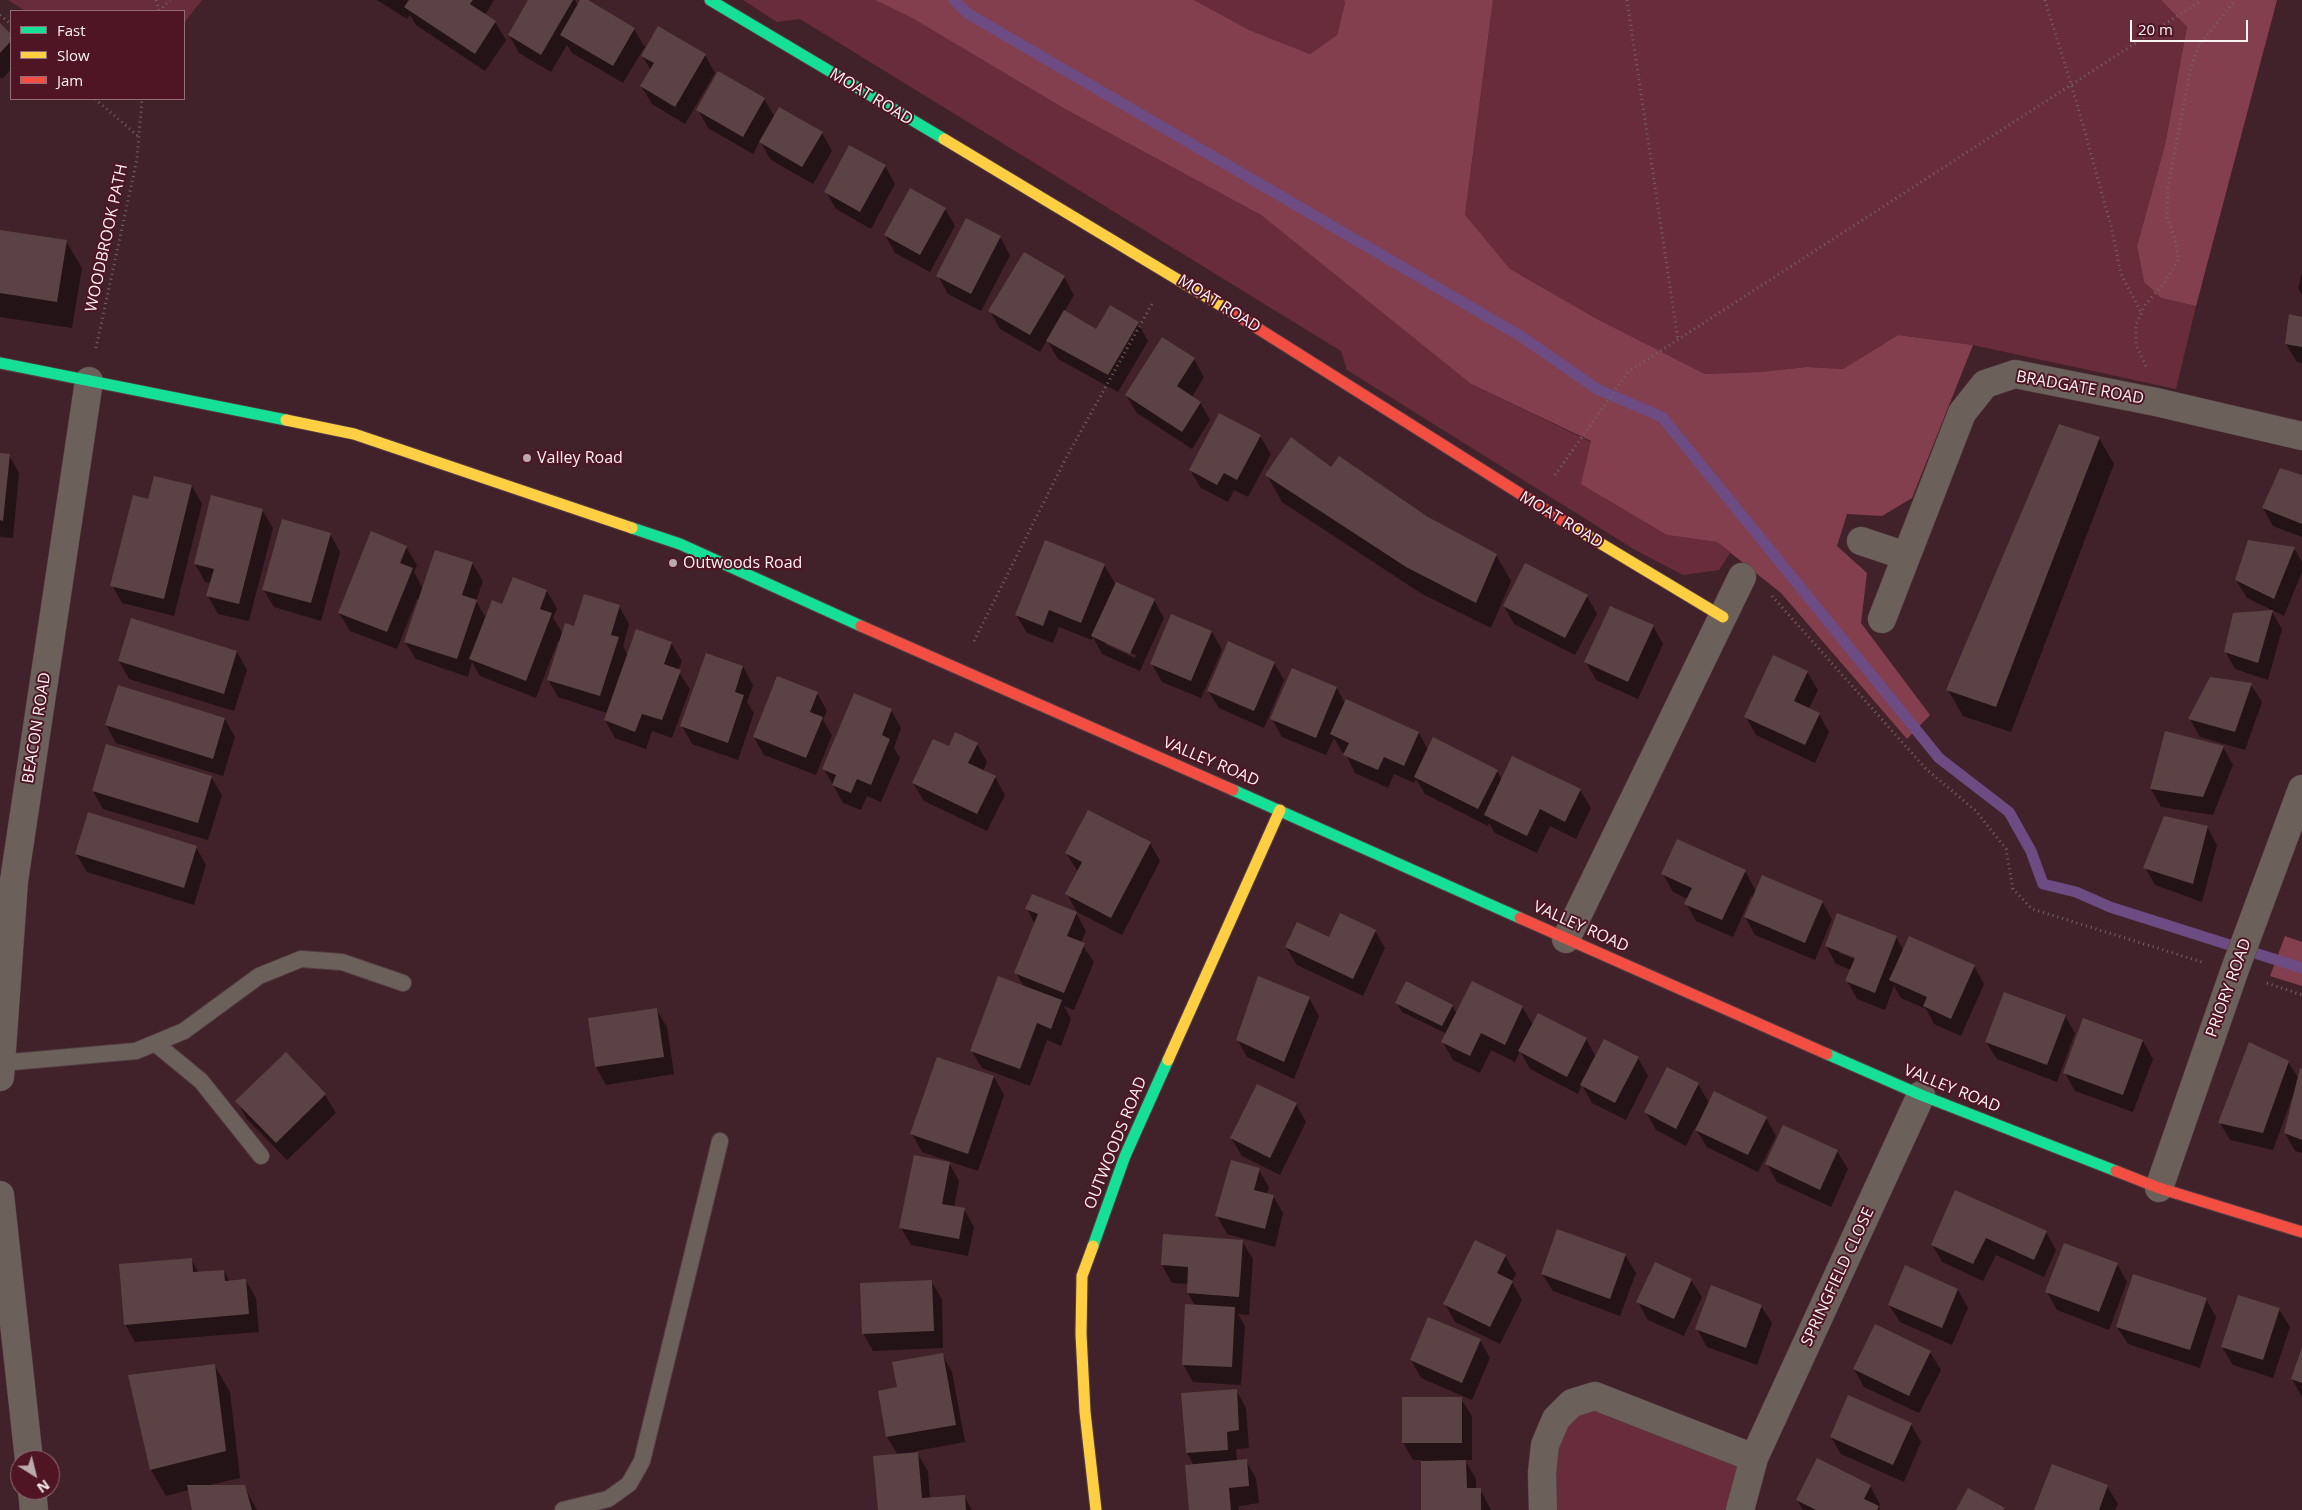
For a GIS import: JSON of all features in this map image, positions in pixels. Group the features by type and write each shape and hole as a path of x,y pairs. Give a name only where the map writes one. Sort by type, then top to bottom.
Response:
{"street":[{"name":"MOAT ROAD","path":"710,0 1169,273 1535,504 1723,617"},
{"name":"VALLEY ROAD","path":"0,363 354,434 680,544 959,671 1280,810 1566,939 1921,1095 2159,1188 2302,1232"},
{"name":"BRADGATE ROAD","path":"1882,619 1962,413 1985,384 2015,374 2156,402 2302,436"},
{"name":"BEACON ROAD","path":"0,1070 14,881 89,381"},
{"path":"1861,541 1906,556"},
{"path":"1566,939 1742,577"},
{"name":"PRIORY ROAD","path":"2159,1188 2302,788"},
{"name":"OUTWOODS ROAD","path":"1096,1510 1085,1412 1081,1334 1082,1276 1125,1156 1280,810"},
{"name":"SPRINGFIELD CLOSE","path":"1740,1510 1754,1458 1921,1095"},
{"path":"0,1195 28,1450"},
{"path":"1543,1510 1542,1473 1545,1445 1556,1419 1572,1403 1595,1396 1754,1458"}],"lane":[{"path":"0,1070 136,1051 184,1031 259,976 301,960 342,962 403,983"},
{"path":"155,1043 201,1080 261,1156"},
{"path":"563,1510 608,1499 628,1484 642,1461 720,1141"}],"path":[{"path":"160,10 170,0"},
{"path":"1627,0 1678,340"},
{"path":"2045,0 2071,85 2110,226 2121,274 2142,312"},
{"path":"1535,504 1628,372 2202,0"},
{"path":"2156,402 2144,360 2136,345 2136,325 2145,305 2165,282 2179,259 2167,218 2168,188 2190,71 2198,47 2235,0"},
{"path":"0,14 10,23"},
{"path":"96,100 138,137"},
{"name":"WOODBROOK PATH","path":"89,381 137,159 142,100"},
{"path":"959,671 1066,458 1169,273"},
{"path":"1773,596 1926,768 1976,811 2006,848 2014,889 2032,909 2237,966"}],"shaded area":[{"path":"8,0 202,0 185,22 185,10 24,10"},
{"path":"743,0 875,0 912,18 1065,109 1261,215 1471,384 1591,442 1667,535 1717,542 1730,553 1719,570 1683,575 1637,551 1347,370 1341,351 800,19 777,22"},
{"path":"875,0 1194,0 1249,30 1310,54 1337,35 1345,3 1344,0 1493,0 1465,215 1510,269 1597,319 1705,374 1760,372 1807,367 1843,369 1898,335 1973,345 1912,498 1882,516 1847,514 1837,546 1867,573 1861,623 1930,715 1907,739 1781,593 1717,542 1667,535 1581,484 1591,441 1471,384 1261,215 1065,109 912,18"},
{"path":"1194,0 1344,0 1345,3 1337,35 1310,54 1249,30"},
{"path":"1493,0 2161,0 2187,27 2165,145 2137,246 2144,282 2161,298 2196,306 2176,389 1973,345 1898,335 1843,369 1807,367 1760,372 1705,374 1597,319 1510,269 1465,216"},
{"path":"2161,0 2277,0 2196,306 2161,298 2144,282 2137,246 2165,145 2187,27"},
{"path":"2285,936 2302,942 2302,986 2270,976"},
{"path":"1572,1403 1754,1458 1740,1510 1543,1510 1542,1473"}],"building":[{"path":"409,0 473,0 470,4 496,21 475,54 404,7"},
{"path":"528,0 573,0 541,55 508,35"},
{"path":"580,0 588,0 635,28 613,66 560,35"},
{"path":"0,23 10,33 10,42 0,53"},
{"path":"658,26 706,54 675,107 640,86 654,63 641,56"},
{"path":"718,71 765,98 743,137 696,110"},
{"path":"779,107 823,132 802,167 759,142"},
{"path":"849,145 886,165 860,212 824,192"},
{"path":"910,188 946,208 920,255 884,235"},
{"path":"966,218 1001,236 971,294 936,276"},
{"path":"0,230 67,240 57,302 0,293"},
{"path":"1024,252 1065,276 1030,335 988,311"},
{"path":"1110,305 1139,322 1108,375 1046,341 1064,310 1096,329"},
{"path":"2289,314 2302,317 2302,347 2285,344"},
{"path":"1162,337 1195,358 1177,386 1201,402 1182,432 1125,395"},
{"path":"1219,413 1261,435 1237,480 1224,473 1217,485 1189,470"},
{"path":"2059,424 2100,437 1996,707 1946,690"},
{"path":"1291,437 1331,467 1339,456 1428,517 1497,554 1476,603 1406,567 1265,475"},
{"path":"0,453 10,454 3,521 0,520"},
{"path":"2280,468 2302,475 2302,524 2262,508"},
{"path":"154,476 192,485 164,599 110,586 133,495 148,499"},
{"path":"211,495 263,509 239,604 206,596 214,569 194,564"},
{"path":"282,519 331,533 311,603 262,590"},
{"path":"371,531 407,546 400,563 413,568 387,632 338,613"},
{"path":"1045,540 1105,564 1081,623 1049,610 1043,626 1015,615"},
{"path":"2248,540 2295,547 2274,599 2235,580"},
{"path":"435,550 473,562 462,595 477,600 457,659 404,642"},
{"path":"1525,563 1588,595 1565,638 1503,606"},
{"path":"513,577 547,590 540,609 552,613 526,681 469,659 492,600 502,604"},
{"path":"1116,582 1155,599 1130,654 1091,636"},
{"path":"584,594 620,605 611,635 619,637 600,696 547,680 565,623 574,626"},
{"path":"1610,606 1654,625 1628,682 1584,662"},
{"path":"2273,610 2258,663 2224,652 2233,613"},
{"path":"1171,614 1212,631 1191,681 1150,664"},
{"path":"131,618 237,651 224,694 118,661"},
{"path":"636,629 672,642 664,664 681,670 662,720 642,714 635,732 604,720"},
{"path":"1228,641 1275,662 1254,711 1207,691"},
{"path":"706,653 743,666 735,692 744,695 728,743 680,726"},
{"path":"1773,655 1808,671 1794,701 1820,713 1805,745 1744,717"},
{"path":"1292,668 1337,687 1316,738 1270,719"},
{"path":"777,676 818,692 810,712 823,717 806,758 753,737"},
{"path":"2210,677 2252,683 2235,732 2188,719"},
{"path":"118,685 225,718 213,759 105,725"},
{"path":"854,693 892,709 882,735 890,739 871,785 857,779 851,793 832,785 836,775 822,769"},
{"path":"1346,699 1419,732 1404,766 1384,757 1378,770 1343,755 1349,743 1330,734"},
{"path":"2165,731 2224,746 2203,797 2150,789"},
{"path":"955,732 978,743 968,763 996,776 977,814 912,783 933,739 949,746"},
{"path":"1433,737 1498,770 1478,809 1414,777"},
{"path":"106,744 212,776 198,823 92,791"},
{"path":"1512,756 1581,789 1565,822 1540,809 1527,836 1484,815"},
{"path":"1088,810 1151,842 1111,918 1065,894 1082,862 1065,853"},
{"path":"88,812 197,846 184,888 75,854"},
{"path":"2164,816 2208,826 2193,884 2143,868"},
{"path":"1677,839 1746,870 1722,920 1684,904 1692,888 1661,874"},
{"path":"1762,875 1823,901 1805,943 1744,917"},
{"path":"1032,894 1077,912 1067,936 1085,943 1064,993 1014,973 1038,914 1025,909"},
{"path":"1340,913 1376,930 1353,979 1285,947 1297,922 1329,937"},
{"path":"1837,913 1897,936 1875,993 1845,981 1855,958 1825,946"},
{"path":"1909,936 1975,965 1951,1019 1923,1006 1927,997 1889,980"},
{"path":"998,976 1062,1000 1051,1029 1037,1023 1020,1069 970,1051"},
{"path":"1258,976 1310,997 1284,1062 1236,1040"},
{"path":"1406,981 1453,1005 1442,1026 1395,1003"},
{"path":"1472,981 1523,1006 1505,1045 1481,1033 1470,1056 1441,1042"},
{"path":"2004,992 2066,1015 2047,1065 1985,1042"},
{"path":"657,1008 664,1057 595,1067 588,1018"},
{"path":"1538,1013 1587,1038 1567,1077 1518,1051"},
{"path":"2083,1018 2143,1040 2123,1095 2063,1073"},
{"path":"1604,1039 1639,1057 1615,1103 1580,1085"},
{"path":"2249,1042 2289,1061 2263,1133 2218,1123"},
{"path":"286,1052 326,1094 276,1143 235,1101"},
{"path":"937,1057 994,1076 968,1154 910,1134"},
{"path":"1667,1067 1699,1083 1676,1129 1644,1112"},
{"path":"2300,1068 2302,1069 2302,1140 2284,1133"},
{"path":"1257,1084 1297,1103 1270,1158 1230,1138"},
{"path":"1714,1091 1767,1117 1748,1155 1695,1130"},
{"path":"1783,1125 1838,1150 1820,1190 1765,1164"},
{"path":"914,1155 950,1162 942,1204 965,1208 959,1239 899,1228"},
{"path":"1231,1160 1260,1168 1254,1190 1274,1195 1265,1229 1215,1216"},
{"path":"1955,1190 2047,1231 2034,1260 1986,1238 1973,1264 1931,1245"},
{"path":"1557,1229 1626,1254 1610,1299 1541,1274"},
{"path":"1163,1234 1243,1240 1239,1297 1187,1293 1188,1267 1161,1265"},
{"path":"1475,1240 1506,1255 1497,1273 1513,1281 1490,1327 1443,1304"},
{"path":"2064,1243 2118,1263 2099,1312 2045,1292"},
{"path":"192,1258 193,1272 224,1270 225,1281 246,1279 249,1314 124,1325 119,1264"},
{"path":"1655,1262 1692,1279 1674,1319 1636,1302"},
{"path":"1905,1265 1958,1289 1942,1328 1888,1305"},
{"path":"2133,1274 2207,1298 2190,1350 2116,1327"},
{"path":"932,1280 934,1331 862,1334 860,1283"},
{"path":"1711,1285 1762,1305 1746,1348 1695,1329"},
{"path":"2238,1295 2280,1308 2263,1360 2221,1347"},
{"path":"1185,1304 1235,1307 1232,1367 1182,1365"},
{"path":"1428,1317 1481,1339 1462,1383 1410,1360"},
{"path":"1875,1324 1931,1351 1909,1396 1853,1369"},
{"path":"2302,1347 2302,1383 2291,1379"},
{"path":"943,1353 956,1425 886,1437 878,1391 897,1387 892,1362"},
{"path":"215,1364 226,1451 150,1470 128,1375"},
{"path":"1237,1389 1239,1430 1227,1432 1228,1450 1186,1453 1181,1393"},
{"path":"1848,1395 1912,1423 1893,1465 1830,1437"},
{"path":"1402,1397 1462,1397 1462,1443 1402,1443"},
{"path":"918,1452 922,1498 965,1495 966,1510 878,1510 873,1456"},
{"path":"1817,1458 1871,1485 1864,1499 1879,1506 1877,1510 1816,1510 1796,1500"},
{"path":"1247,1459 1249,1486 1229,1488 1231,1510 1189,1510 1185,1465"},
{"path":"1466,1460 1467,1488 1481,1488 1481,1510 1421,1510 1421,1461"},
{"path":"2052,1464 2108,1485 2099,1510 2034,1510"},
{"path":"187,1485 245,1485 252,1510 192,1510"},
{"path":"1968,1488 2005,1508 2003,1510 1956,1510"}],"waterway":[{"path":"954,0 967,13 1522,337 1597,389 1662,417 1939,758 2009,812 2031,851 2043,884 2076,892 2110,907 2302,968"}],"traffic: fast":[{"path":"710,0 944,139"},
{"path":"0,363 286,420"},
{"path":"632,528 680,544 861,626"},
{"path":"1233,790 1520,918"},
{"path":"1827,1054 1921,1095 2116,1171"},
{"path":"1093,1246 1125,1156 1168,1060"}],"traffic: slow":[{"path":"944,139 1235,314"},
{"path":"286,420 354,434 632,528"},
{"path":"1565,522 1723,617"},
{"path":"1168,1060 1280,810"},
{"path":"1093,1246 1082,1276 1081,1334 1085,1412 1096,1510"}],"traffic: jam":[{"path":"1235,314 1565,522"},
{"path":"861,626 1233,790"},
{"path":"1520,918 1827,1054"},
{"path":"2116,1171 2159,1188 2302,1232"}],"place":[{"name":"Valley Road","path":"527,458"},
{"name":"Outwoods Road","path":"673,563"}]}
